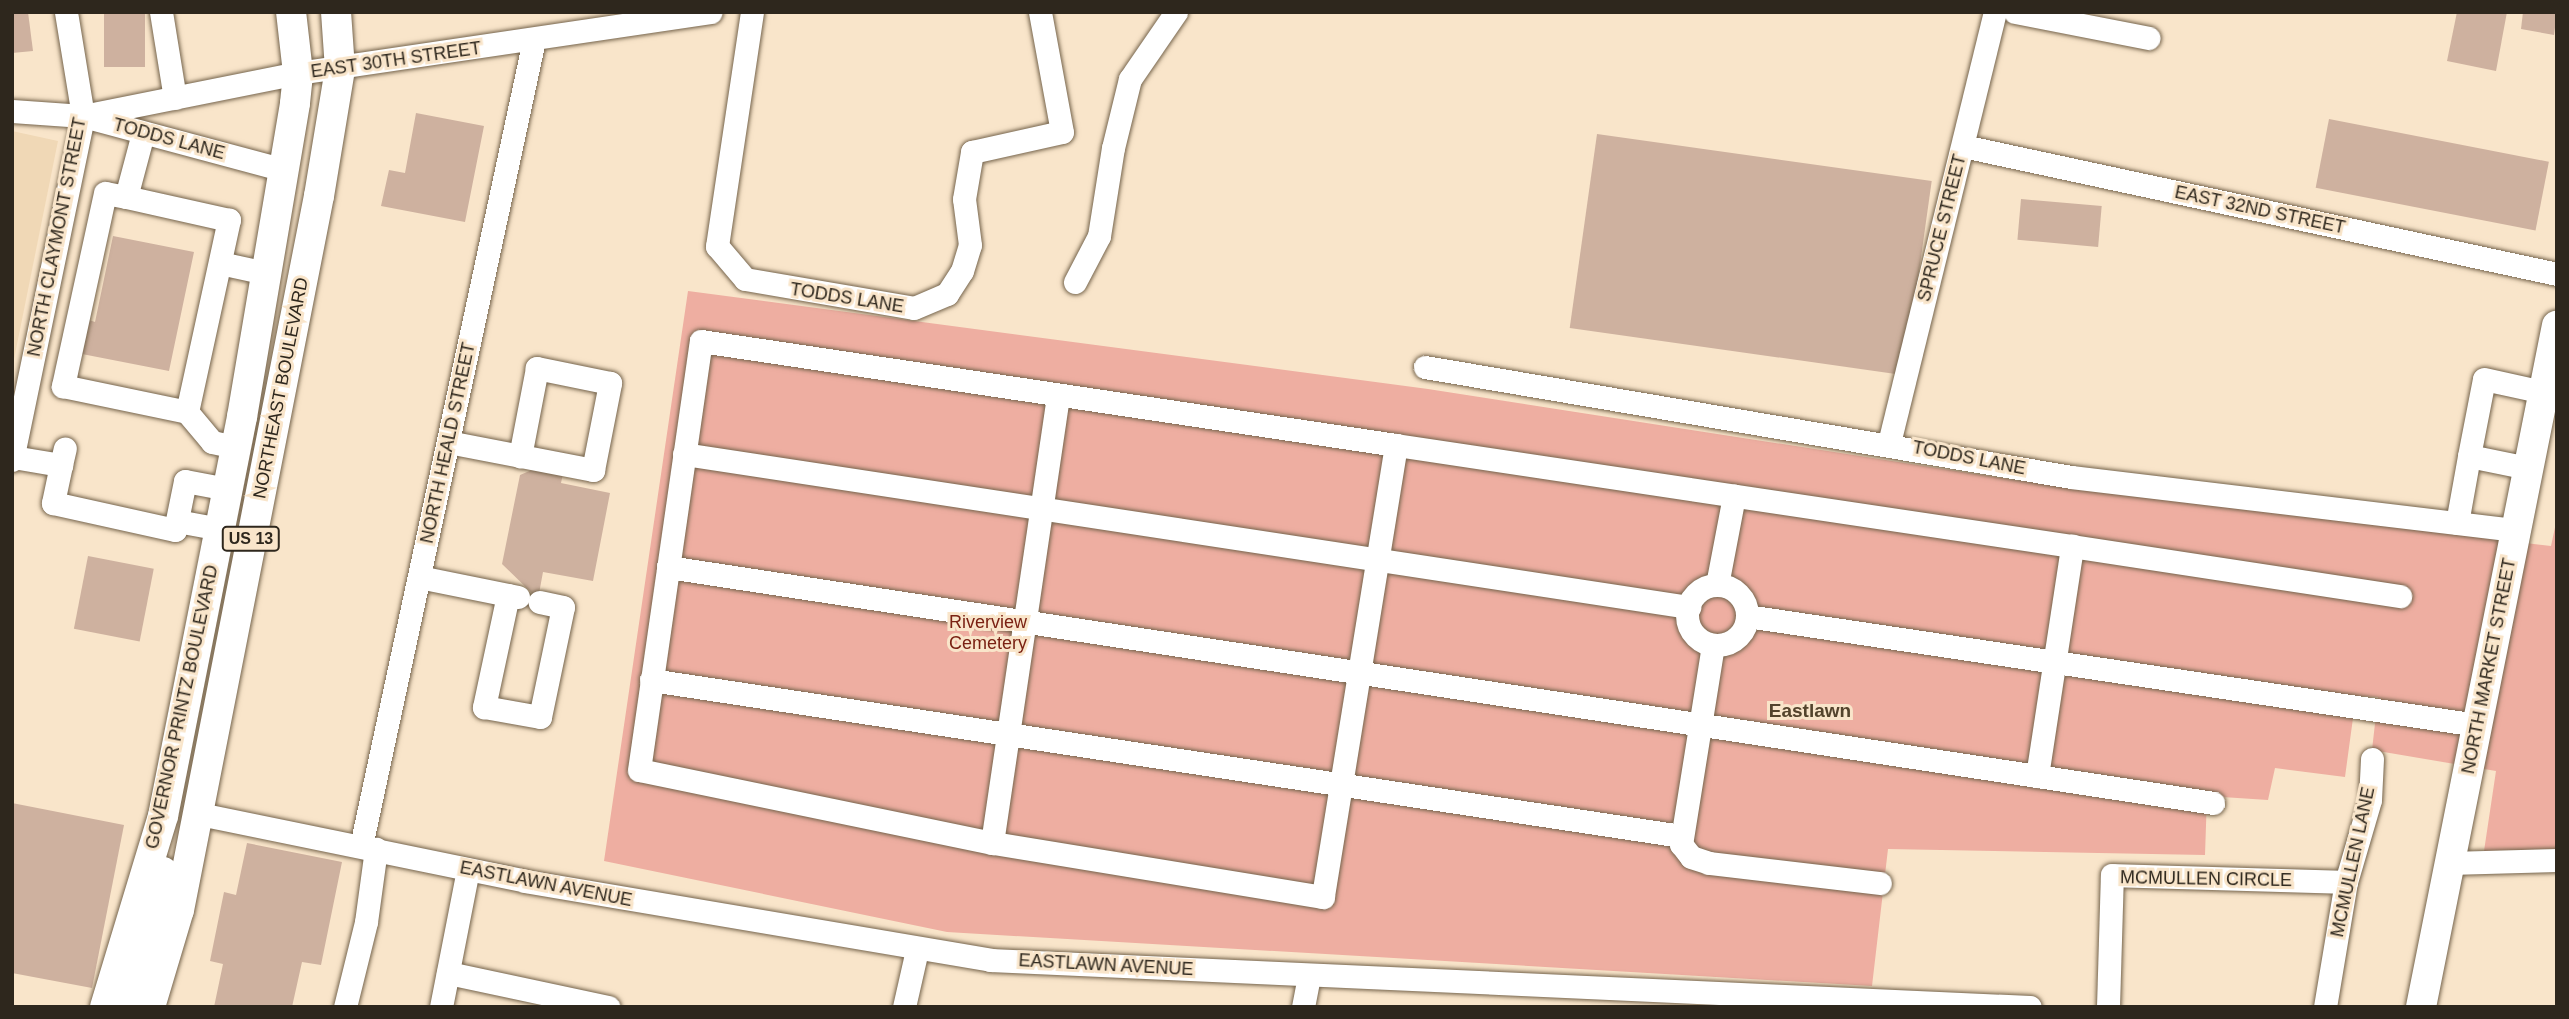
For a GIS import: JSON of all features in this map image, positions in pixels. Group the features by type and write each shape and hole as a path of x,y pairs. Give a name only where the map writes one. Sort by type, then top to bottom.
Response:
{"main road":[{"name":"US 13","path":"291,12 298,73"},
{"name":"NORTHEAST BOULEVARD","path":"150,1007 178,910 195,813 319,196 340,69 336,12"},
{"name":"GOVERNOR PRINTZ BOULEVARD","path":"105,1007 163,816 236,447 298,73"},
{"name":"NORTH MARKET STREET","path":"2421,1007 2557,325"},
{"path":"131,1007 161,888 163,816"}],"street":[{"name":"NORTH CLAYMONT STREET","path":"13,459 83,116 66,12"},
{"path":"161,12 175,97"},
{"name":"EAST 30TH STREET","path":"83,116 298,73 340,69 711,12"},
{"name":"TODDS LANE","path":"752,12 717,246 745,279 914,308 947,295 962,271 970,245 964,199 972,152 1062,132 1040,12"},
{"path":"1075,282 1099,236 1112,148 1130,79 1176,12"},
{"name":"SPRUCE STREET","path":"1889,443 1995,12"},
{"path":"2015,12 2149,38"},
{"name":"NORTH HEALD STREET","path":"345,1007 366,922 369,848 419,577 534,40"},
{"name":"TODDS LANE","path":"12,111 83,116 284,170"},
{"path":"125,197 143,132"},
{"name":"EAST 32ND STREET","path":"1962,146 2557,274"},
{"path":"63,386 105,193 125,197 229,220 187,412"},
{"path":"220,263 266,273"},
{"path":"48,285 83,292"},
{"path":"1396,445 1323,897 992,843 639,770 701,341 2072,546 2400,596"},
{"name":"TODDS LANE","path":"1425,367 1889,443 2071,477 2516,530"},
{"path":"448,442 520,456 593,470 610,383 537,368 520,456"},
{"path":"2457,523 2484,379 2543,392"},
{"path":"29,381 187,412 212,442 236,447"},
{"path":"992,843 1059,395"},
{"path":"684,454 1689,607"},
{"path":"2469,456 2528,468"},
{"path":"13,459 63,457 53,503 175,530 185,481 227,489"},
{"path":"1717,585 1734,496"},
{"path":"177,521 220,529"},
{"path":"2036,776 2072,546"},
{"path":"668,567 2213,803"},
{"path":"419,577 522,598 564,607 540,717 484,707 522,598"},
{"path":"1717,585 1742,598 1747,616 1732,641 1713,645 1695,635 1689,607 1699,591 1717,585"},
{"path":"1747,616 2477,725"},
{"path":"1713,645 1681,836 1691,857 1709,863 1880,883"},
{"path":"651,680 1681,836"},
{"name":"MCMULLEN LANE","path":"2325,1007 2346,882 2370,800 2372,759"},
{"name":"EASTLAWN AVENUE","path":"195,813 468,870 917,950 989,960 1309,975 1684,999 2030,1007"},
{"path":"2449,863 2557,860"},
{"path":"441,1007 468,870"},
{"name":"MCMULLEN CIRCLE","path":"2108,1007 2112,875 2346,882"},
{"path":"904,1007 917,950"},
{"path":"448,973 607,1007"},
{"path":"1303,1007 1309,975"}],"shaded area":[{"path":"12,131 58,141 12,369"}],"green space":[{"name":"Riverview Cemetery","path":"688,291 1428,389 2014,480 2551,546 2557,518 2557,849 2484,851 2496,771 2372,750 2378,697 2356,696 2345,777 2275,768 2268,800 2207,796 2205,855 1888,849 1872,986 947,932 604,861"}],"building":[{"path":"12,12 28,12 33,51 12,53"},
{"path":"104,12 145,12 145,67 104,67"},
{"path":"2457,12 2507,12 2496,71 2447,61"},
{"path":"2523,12 2557,12 2554,35 2521,29"},
{"path":"416,113 484,126 465,222 381,206 389,170 405,173"},
{"path":"2329,119 2549,162 2536,230 2316,188"},
{"path":"1597,134 1932,181 1904,375 1570,328"},
{"path":"2021,199 2102,206 2098,247 2017,240"},
{"path":"113,236 194,252 169,371 82,354 89,320 95,322"},
{"path":"567,455 561,483 610,493 593,581 543,572 538,599 502,564 520,475"},
{"path":"88,556 154,569 140,641 74,629"},
{"path":"12,803 124,825 92,988 12,973"},
{"path":"247,843 342,862 321,965 302,962 292,1007 214,1007 223,964 210,961 224,892 236,895"}],"district":[{"name":"Eastlawn","path":"1810,711"}]}
